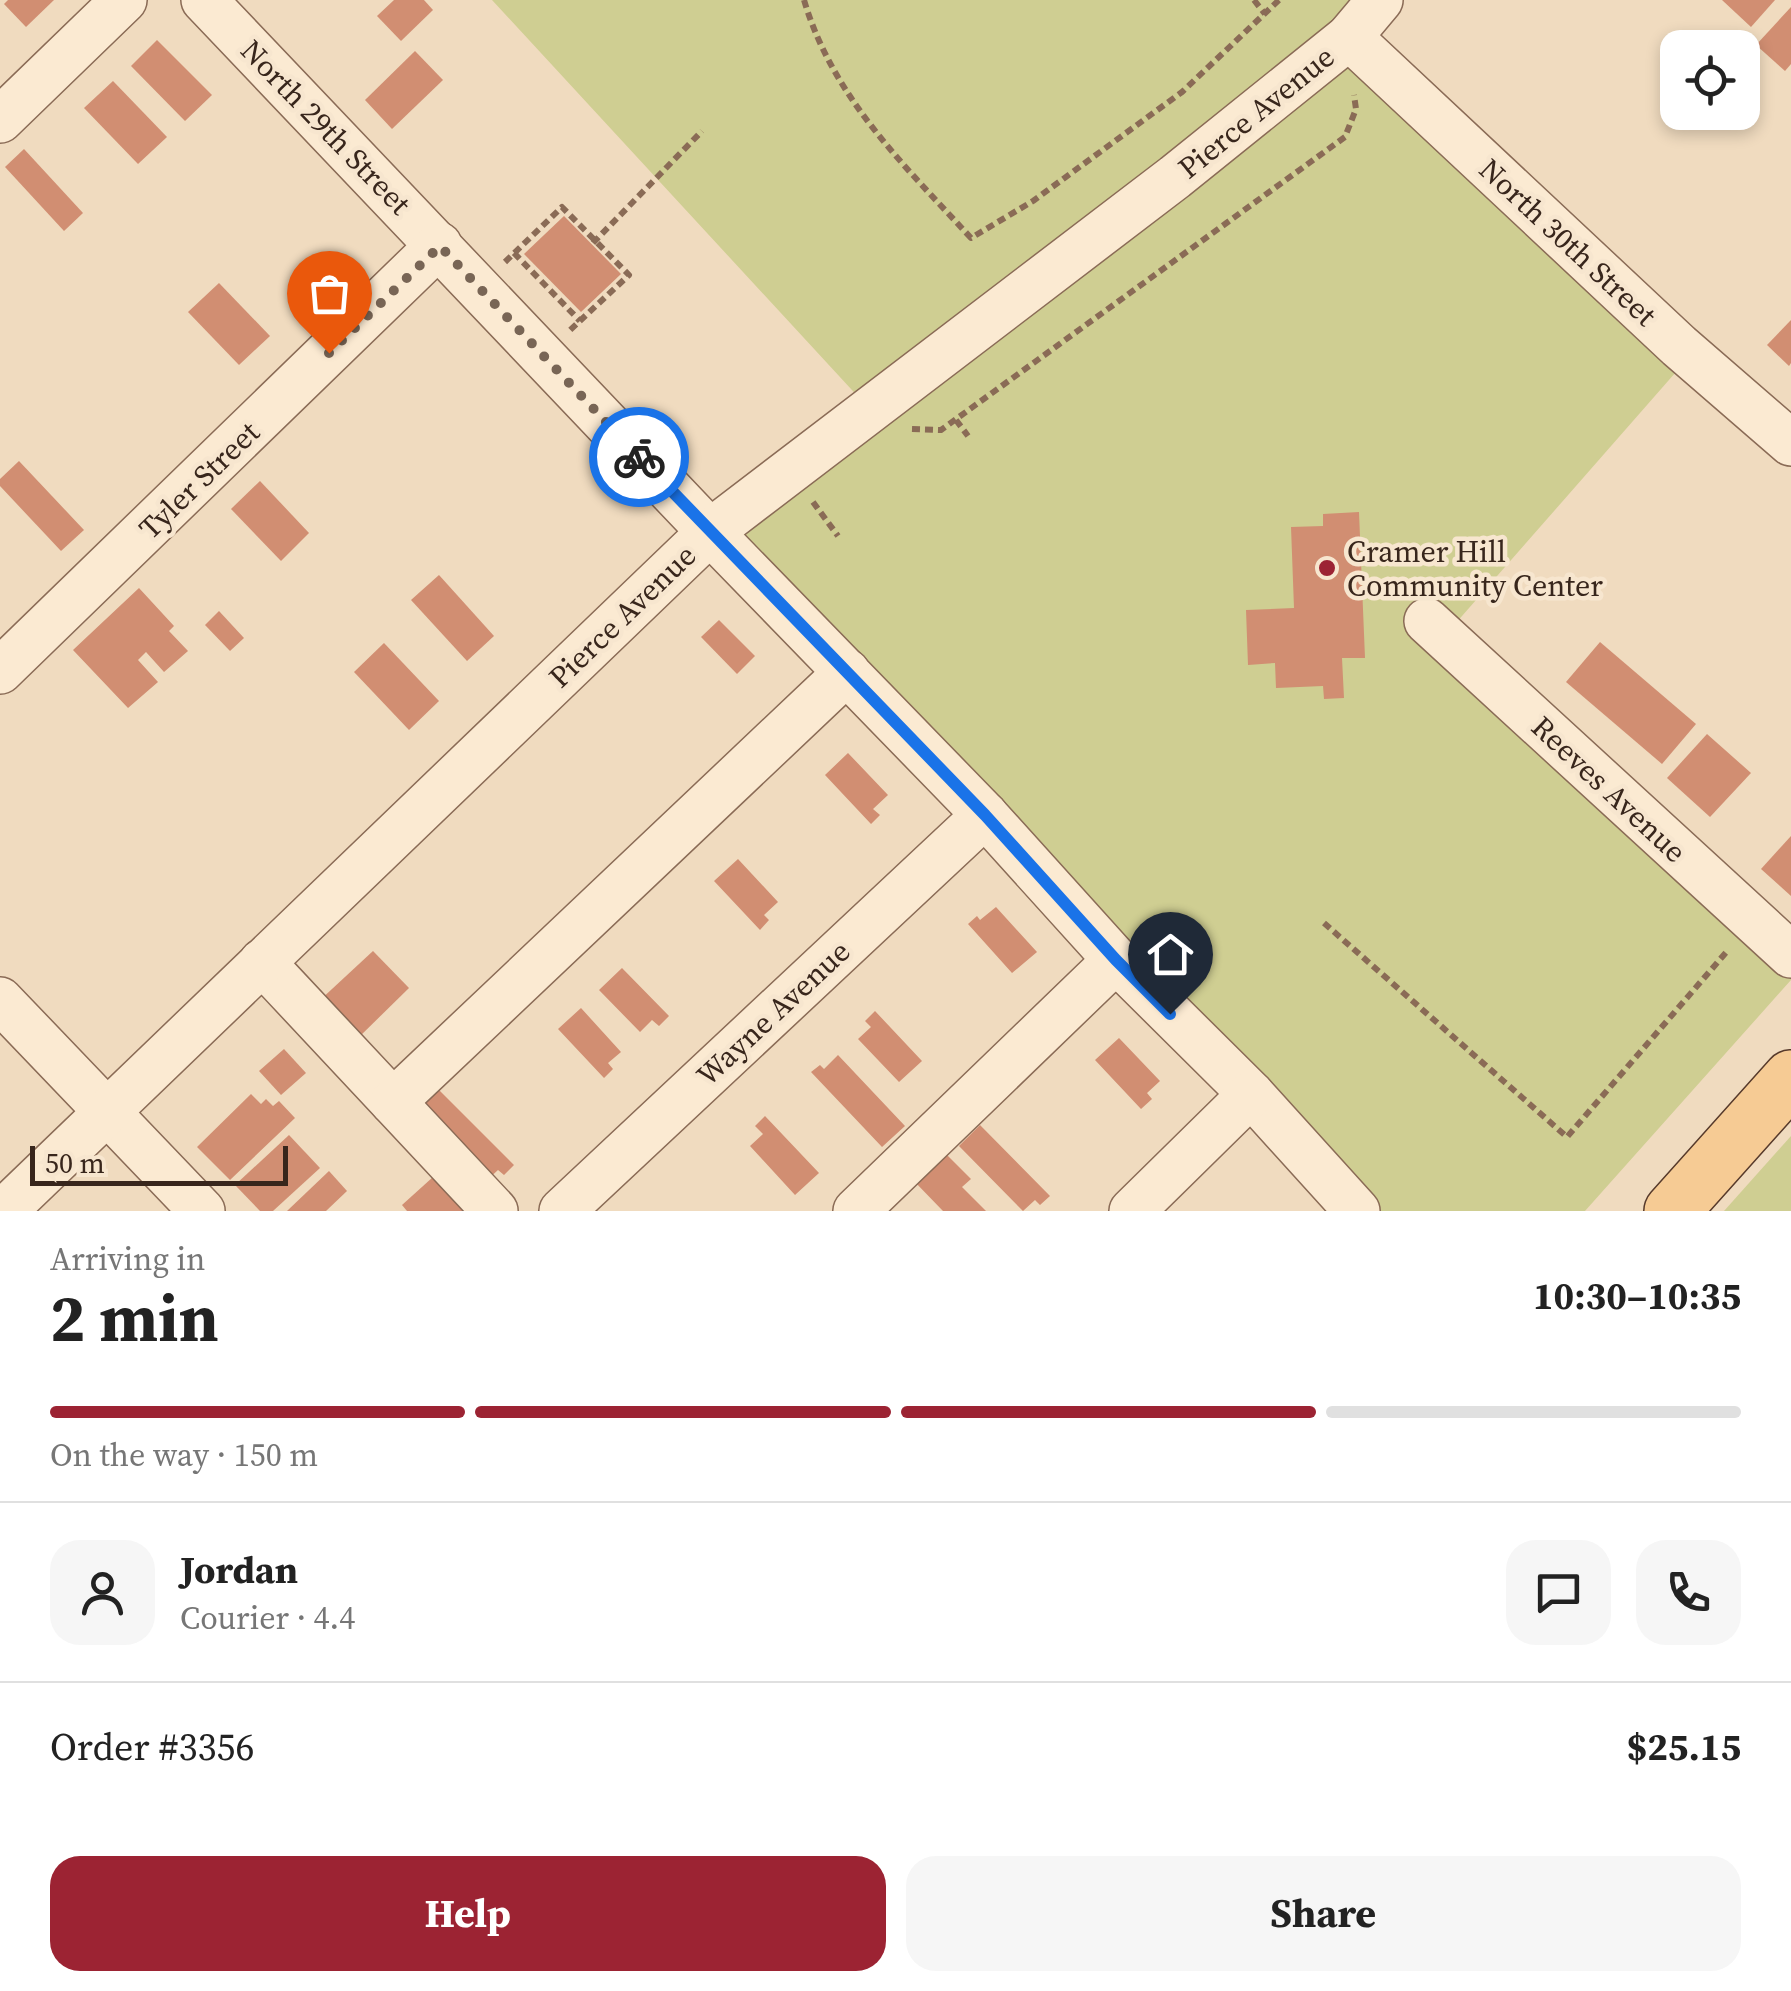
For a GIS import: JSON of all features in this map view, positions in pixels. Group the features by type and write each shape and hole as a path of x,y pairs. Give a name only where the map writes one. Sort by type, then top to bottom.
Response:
{"main road":[{"path":"1672,1211 1791,1078"}],"street":[{"path":"0,120 124,0"},
{"name":"North 29th Street","path":"204,0 985,815 1116,960 1251,1094 1357,1211"},
{"name":"Pierce Avenue","path":"4,1211 710,532 1066,262 1341,43 1380,0"},
{"name":"North 30th Street","path":"1341,43 1791,442"},
{"name":"Tyler Street","path":"0,671 449,255"},
{"name":"Reeves Avenue","path":"1427,621 1791,955"},
{"path":"394,1102 846,672"},
{"name":"Wayne Avenue","path":"562,1211 985,815"},
{"path":"856,1211 1116,960"},
{"path":"262,962 495,1211"},
{"path":"0,1000 202,1211"},
{"path":"1132,1211 1251,1094"}],"path":[{"path":"804,0 820,45 851,102 971,238 1033,201 1182,92 1280,0"},
{"path":"1254,0 1265,14"},
{"path":"897,430 941,430 1345,137 1356,109 1353,80 1341,43"},
{"path":"594,243 702,131"},
{"path":"449,255 476,254 496,270 562,207 629,275 560,340"},
{"path":"514,253 580,321"},
{"path":"956,420 968,436"},
{"path":"806,493 838,536"},
{"path":"1324,924 1567,1137 1752,921"}],"shaded area":[{"path":"492,0 1398,0 1368,34 1704,340 1448,632 1791,955 1791,980 1585,1211 1362,1211 703,519 863,402"},
{"path":"1791,1136 1791,1211 1724,1211"}],"building":[{"path":"8,0 54,0 26,27 4,4"},
{"path":"394,0 424,0 433,10 401,41 377,16"},
{"path":"1722,0 1775,0 1751,27"},
{"path":"1791,7 1791,64 1785,71 1760,49 1760,41"},
{"path":"157,40 212,95 185,121 131,66"},
{"path":"415,51 443,80 392,129 365,100"},
{"path":"113,81 167,137 138,164 84,108"},
{"path":"24,149 83,213 64,231 5,167"},
{"path":"564,216 621,274 581,312 524,254"},
{"path":"219,283 270,336 239,365 188,312"},
{"path":"1791,320 1791,363 1789,366 1767,345"},
{"path":"19,461 84,530 61,551 0,486 0,479"},
{"path":"260,481 309,533 281,561 231,509"},
{"name":"Cramer Hill Community Center","path":"1359,512 1365,658 1342,658 1344,698 1324,699 1323,686 1276,688 1275,663 1248,665 1246,610 1294,608 1291,527 1323,526 1323,514"},
{"path":"439,575 494,636 467,661 411,600"},
{"path":"139,588 174,626 169,631 188,651 164,672 146,652 138,660 158,682 128,708 73,650"},
{"path":"219,611 244,638 230,651 205,625"},
{"path":"719,620 755,656 737,674 701,637"},
{"path":"1600,642 1696,724 1662,764 1566,682"},
{"path":"384,643 439,701 409,730 354,672"},
{"path":"1707,734 1751,773 1710,817 1667,778"},
{"path":"848,753 888,795 873,809 880,815 871,824 825,775"},
{"path":"1791,836 1791,896 1761,869"},
{"path":"738,859 778,902 764,915 769,920 760,930 714,881"},
{"path":"996,907 1037,952 1012,973 968,924"},
{"path":"373,951 409,988 355,1041 318,1002"},
{"path":"622,968 669,1016 659,1026 652,1020 640,1032 599,990"},
{"path":"581,1008 621,1052 608,1063 613,1069 604,1078 558,1029"},
{"path":"875,1011 922,1061 899,1082 858,1039 871,1027 865,1021"},
{"path":"1119,1038 1160,1081 1147,1093 1152,1099 1141,1109 1095,1060"},
{"path":"284,1049 306,1073 281,1095 259,1071"},
{"path":"838,1055 905,1126 882,1147 811,1072 820,1065 824,1069"},
{"path":"438,1089 514,1165 504,1175 498,1170 484,1183 415,1112"},
{"path":"251,1094 261,1104 266,1099 273,1106 279,1101 295,1118 230,1180 197,1147"},
{"path":"765,1116 819,1173 795,1195 750,1146 763,1134 755,1126"},
{"path":"980,1125 1050,1196 1040,1205 1035,1200 1023,1211 959,1146"},
{"path":"289,1135 320,1168 273,1211 260,1211 235,1185"},
{"path":"942,1150 971,1179 962,1187 986,1211 943,1211 912,1179"},
{"path":"329,1171 347,1191 326,1211 287,1211"},
{"path":"433,1177 464,1211 407,1211 402,1205"}],"way so far":[{"path":"329,353 440,246 639,457"}],"place":[{"name":"Cramer Hill Community Center","path":"1327,568"}],"route":[{"path":"639,457 985,815 1170,1014"}]}
